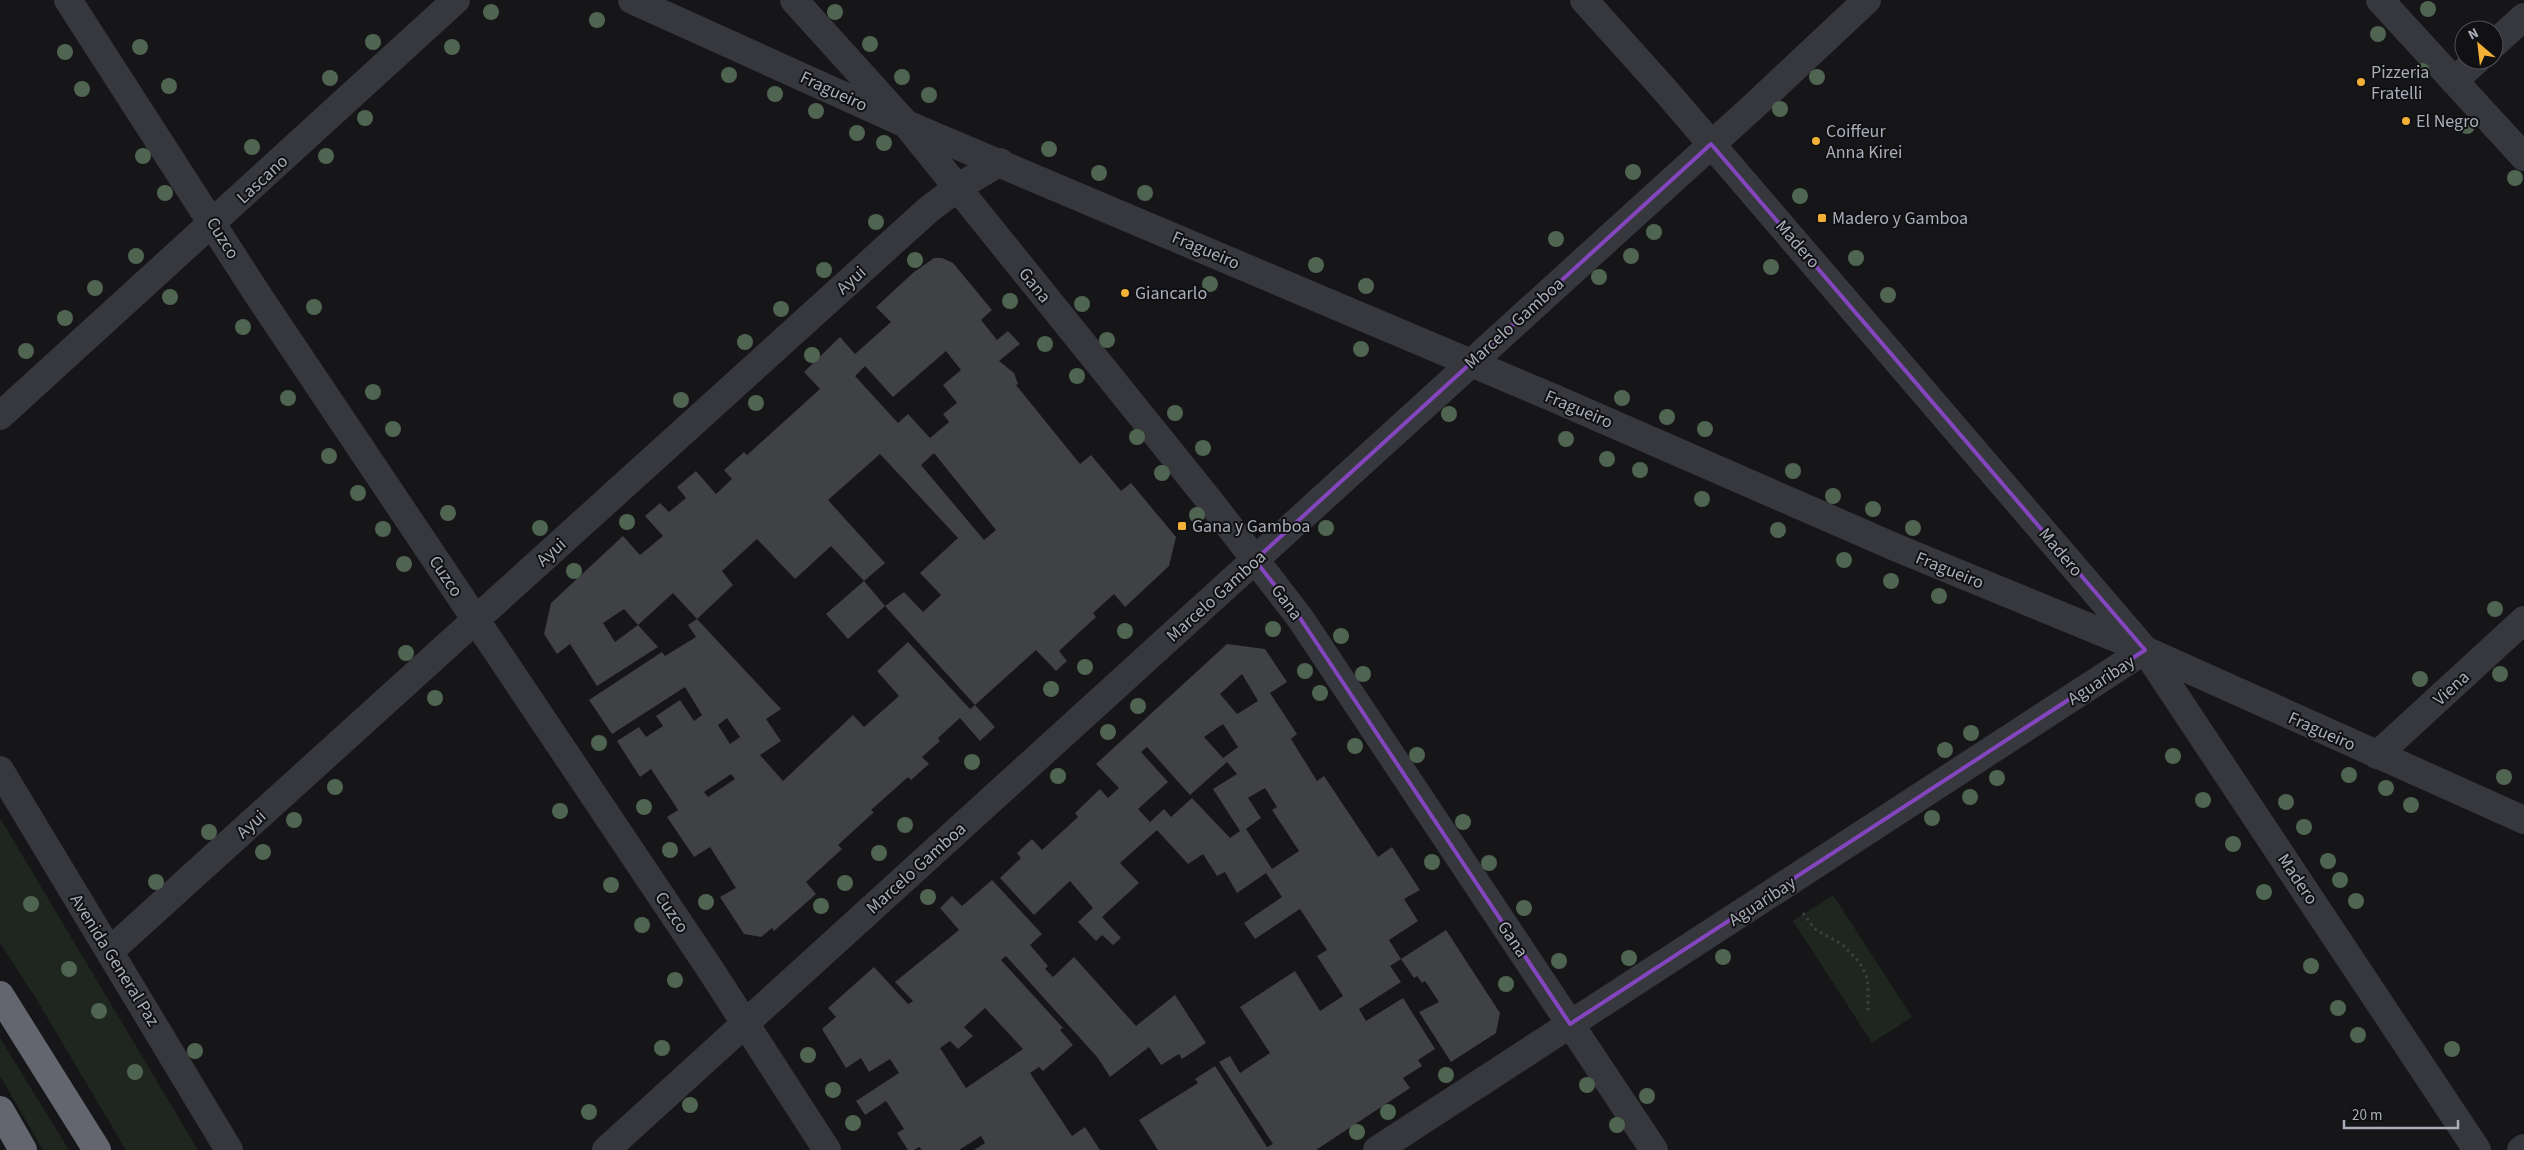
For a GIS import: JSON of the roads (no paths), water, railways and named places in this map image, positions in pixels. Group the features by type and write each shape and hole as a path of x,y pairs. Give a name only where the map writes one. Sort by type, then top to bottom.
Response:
{"highway":[{"path":"0,995 97,1150"},
{"path":"0,1110 23,1150"}],"street":[{"name":"Cuzco","path":"68,0 262,300 476,619 827,1150"},
{"name":"Lascano","path":"0,416 456,0"},
{"name":"Fragueiro","path":"632,0 906,124 1000,162 1470,362 1897,548 2145,650 2524,820"},
{"name":"Gana","path":"794,0 906,124 1256,560 1300,618 1654,1150"},
{"name":"Madero","path":"1584,0 1712,144 2145,650 2477,1150"},
{"name":"Marcelo Gamboa","path":"606,1150 1256,560 1867,0"},
{"path":"2380,0 2524,157"},
{"path":"2504,35 2524,17"},
{"path":"2454,81 2466,70"},
{"name":"Ayui","path":"110,951 928,210 957,188 1000,162"},
{"name":"Viena","path":"2377,755 2524,620"},
{"name":"Aguaribay","path":"1377,1150 2145,650"},
{"name":"Avenida General Paz","path":"0,770 229,1150"}],"place":[{"name":"Pizzeria Fratelli","path":"2361,82"},
{"name":"El Negro","path":"2406,121"},
{"name":"Coiffeur Anna Kirei","path":"1816,141"},
{"name":"Madero y Gamboa","path":"1822,218"},
{"name":"Giancarlo","path":"1125,293"},
{"name":"Gana y Gamboa","path":"1182,526"}]}
